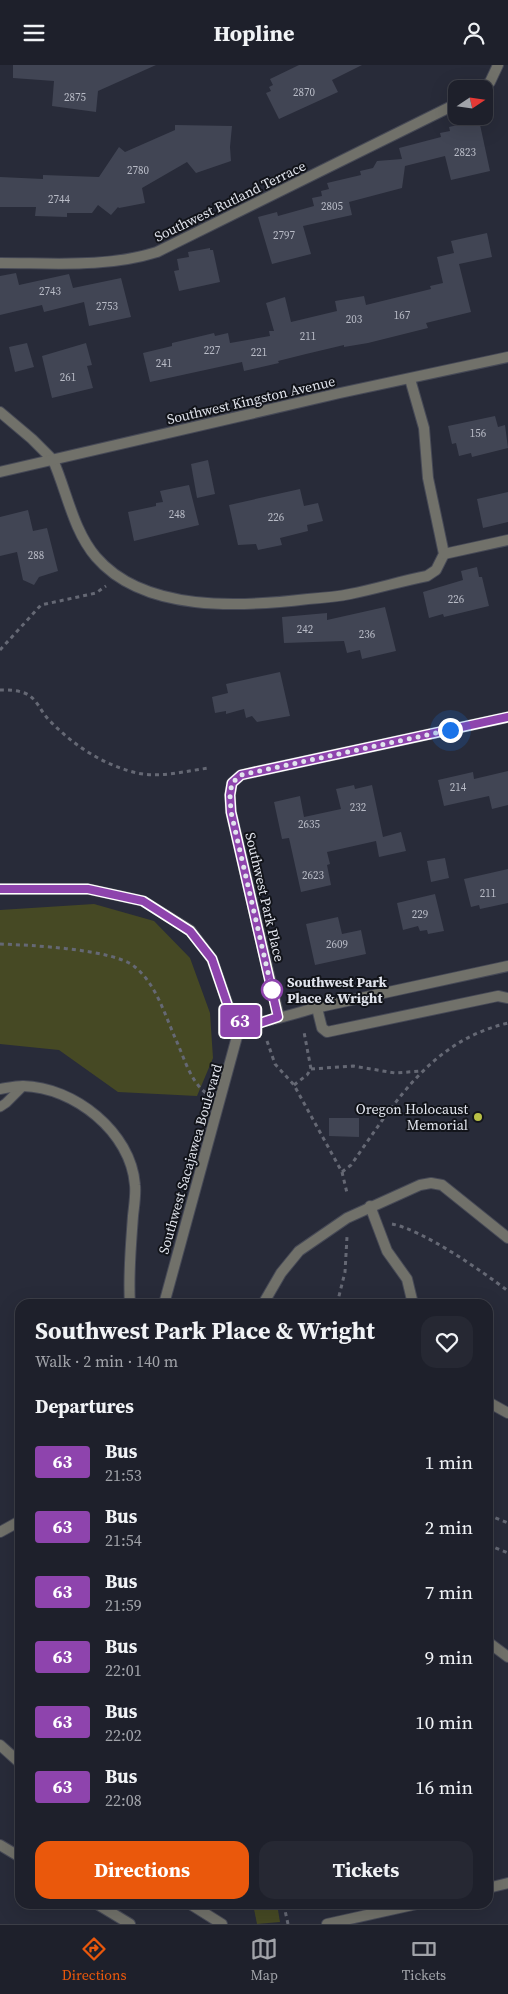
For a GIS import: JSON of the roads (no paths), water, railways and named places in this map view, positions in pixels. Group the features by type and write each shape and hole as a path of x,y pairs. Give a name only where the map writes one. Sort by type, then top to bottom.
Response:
{"street":[{"path":"490,80 498,65"},
{"name":"Southwest Rutland Terrace","path":"0,263 109,263 135,259 157,252 448,107"},
{"name":"Southwest Kingston Avenue","path":"0,472 508,357"},
{"path":"0,412 32,439 53,461 63,483 78,529 95,556 118,576 136,586 170,597 214,604 260,604 349,595 427,575 436,570 444,554 428,478 424,428 410,379"},
{"path":"444,554 508,540"},
{"name":"Southwest Park Place","path":"278,1017 231,812 230,795 232,783 241,775 508,717"},
{"path":"0,889 88,889 143,901 190,931 212,959 229,1009 241,1022 255,1023 508,966"},
{"path":"317,1008 322,1028 327,1032 498,996 508,998"},
{"name":"Southwest Sacajawea Boulevard","path":"165,1299 241,1022"},
{"path":"0,1089 23,1086 55,1092 87,1108 110,1131 126,1154 132,1169 135,1185 128,1285 129,1299"},
{"path":"266,1299 281,1273 299,1251 347,1218 420,1185 431,1183 442,1185 508,1238"},
{"path":"370,1206 387,1251 407,1279 412,1299"},
{"path":"493,1405 508,1413"},
{"path":"0,1532 15,1524"},
{"path":"493,1645 508,1657"},
{"path":"0,1745 15,1758"},
{"path":"0,1845 15,1854"},
{"path":"493,1887 508,1883"},
{"path":"105,1909 130,1924"},
{"path":"198,1909 222,1924"},
{"path":"327,1924 394,1909"}],"lane":[{"path":"0,1107 23,1086"}],"place":[{"name":"Southwest Park Place & Wright","path":"272,990"},
{"name":"Oregon Holocaust Memorial","path":"478,1117"}]}
